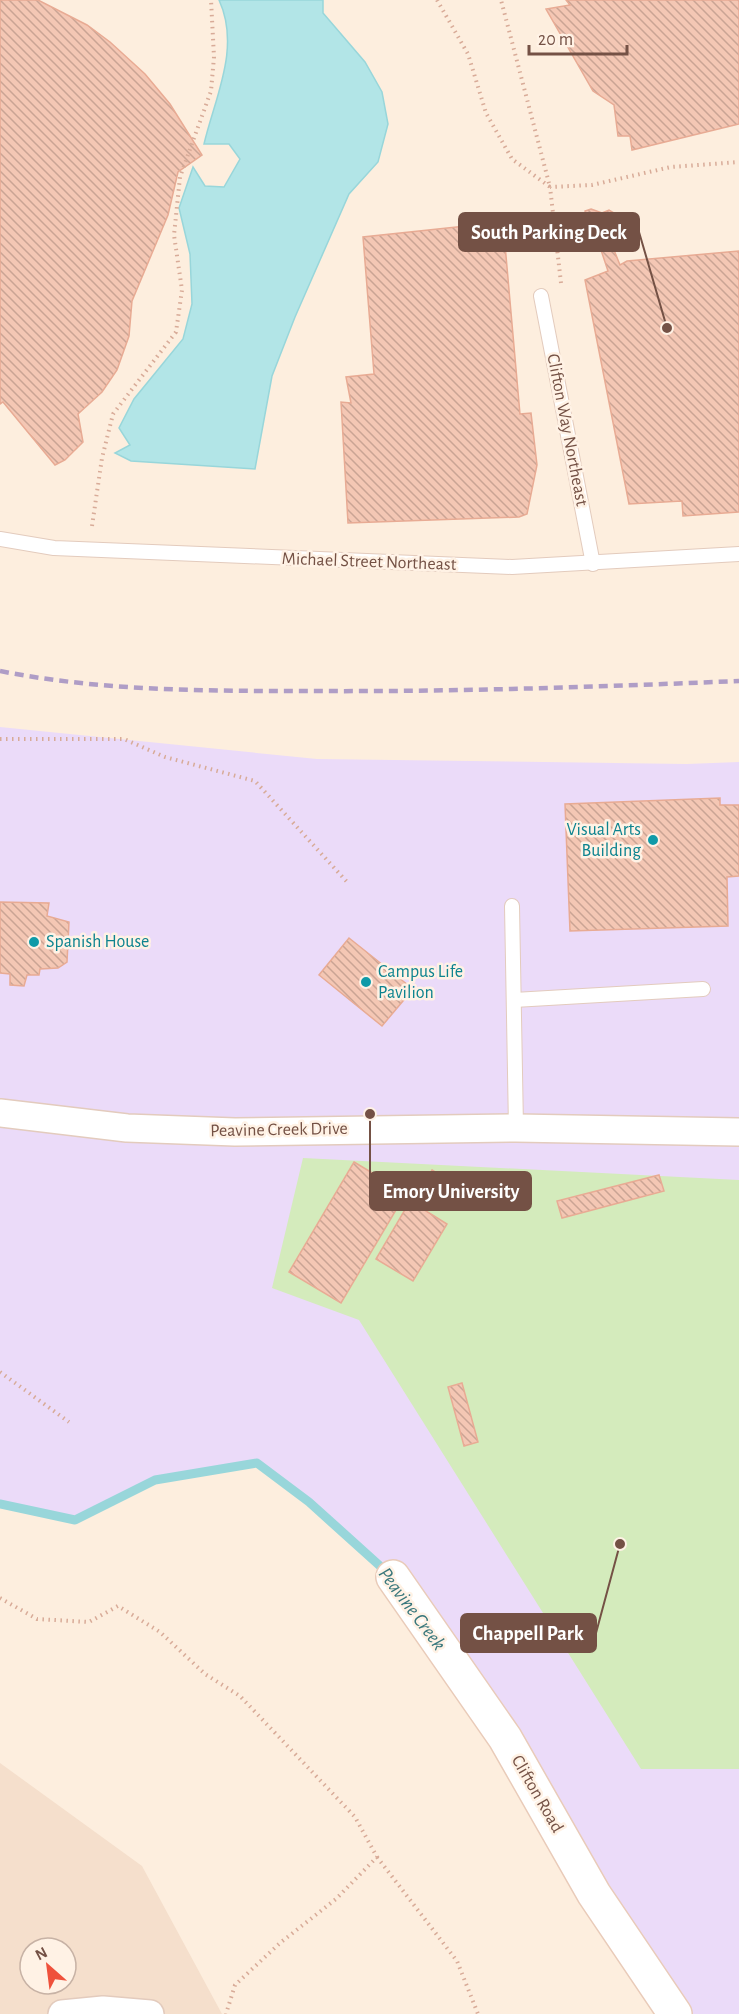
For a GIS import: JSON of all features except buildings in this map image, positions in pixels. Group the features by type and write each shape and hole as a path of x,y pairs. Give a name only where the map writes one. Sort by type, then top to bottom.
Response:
{"main road":[{"name":"Clifton Road","path":"393,1577 504,1738 594,1894 675,2014"}],"street":[{"name":"Peavine Creek Drive","path":"0,1113 128,1128 235,1132 516,1128 739,1132"},
{"path":"62,2014 104,2010 150,2014"}],"lane":[{"name":"Clifton Way Northeast","path":"541,296 593,564"},
{"name":"Michael Street Northeast","path":"0,539 54,548 89,550 500,567 593,564 739,554"},
{"path":"512,906 516,1128"},
{"path":"514,1000 703,989"}],"path":[{"path":"89,550 102,459 113,414 176,332 182,290 174,236 180,177 206,106 214,57 211,0"},
{"path":"437,0 468,54 486,113 512,159 550,187 592,185 671,167 739,162"},
{"path":"501,0 550,187 562,292 541,296"},
{"path":"0,740 124,739 165,757 255,781 348,883"},
{"path":"0,1372 69,1422"},
{"path":"0,1598 37,1619 89,1622 118,1606 160,1632 206,1674 240,1696 355,1817 377,1857 457,1961 478,2014"},
{"path":"226,2014 235,1985 280,1943 336,1899 377,1857"}],"shaded area":[{"path":"0,727 317,759 687,764 739,762 739,2014 675,2014 393,1577 257,1463 155,1480 75,1520 0,1504"},
{"path":"0,1763 142,1866 222,2014 0,2014"}],"green space":[{"path":"303,1158 739,1180 739,1769 641,1769 359,1320 272,1288"}],"water":[{"path":"219,0 323,0 323,13 365,62 382,92 388,124 378,162 349,194 295,317 272,376 255,469 131,461 115,453 130,445 119,428 134,399 183,339 192,304 190,254 179,208 193,167 205,186 224,187 240,159 229,144 204,144 227,54 225,18"}],"waterway":[{"name":"Peavine Creek","path":"0,1504 75,1520 155,1480 257,1463 309,1502 390,1575"}],"railway":[{"path":"0,671 76,683 231,691 470,690 739,681"}],"place":[{"name":"South Parking Deck","path":"667,328"},
{"name":"Visual Arts Building","path":"653,840"},
{"name":"Spanish House","path":"34,942"},
{"name":"Campus Life Pavilion","path":"366,982"},
{"name":"Emory University","path":"370,1114"},
{"name":"Chappell Park","path":"620,1544"}]}
